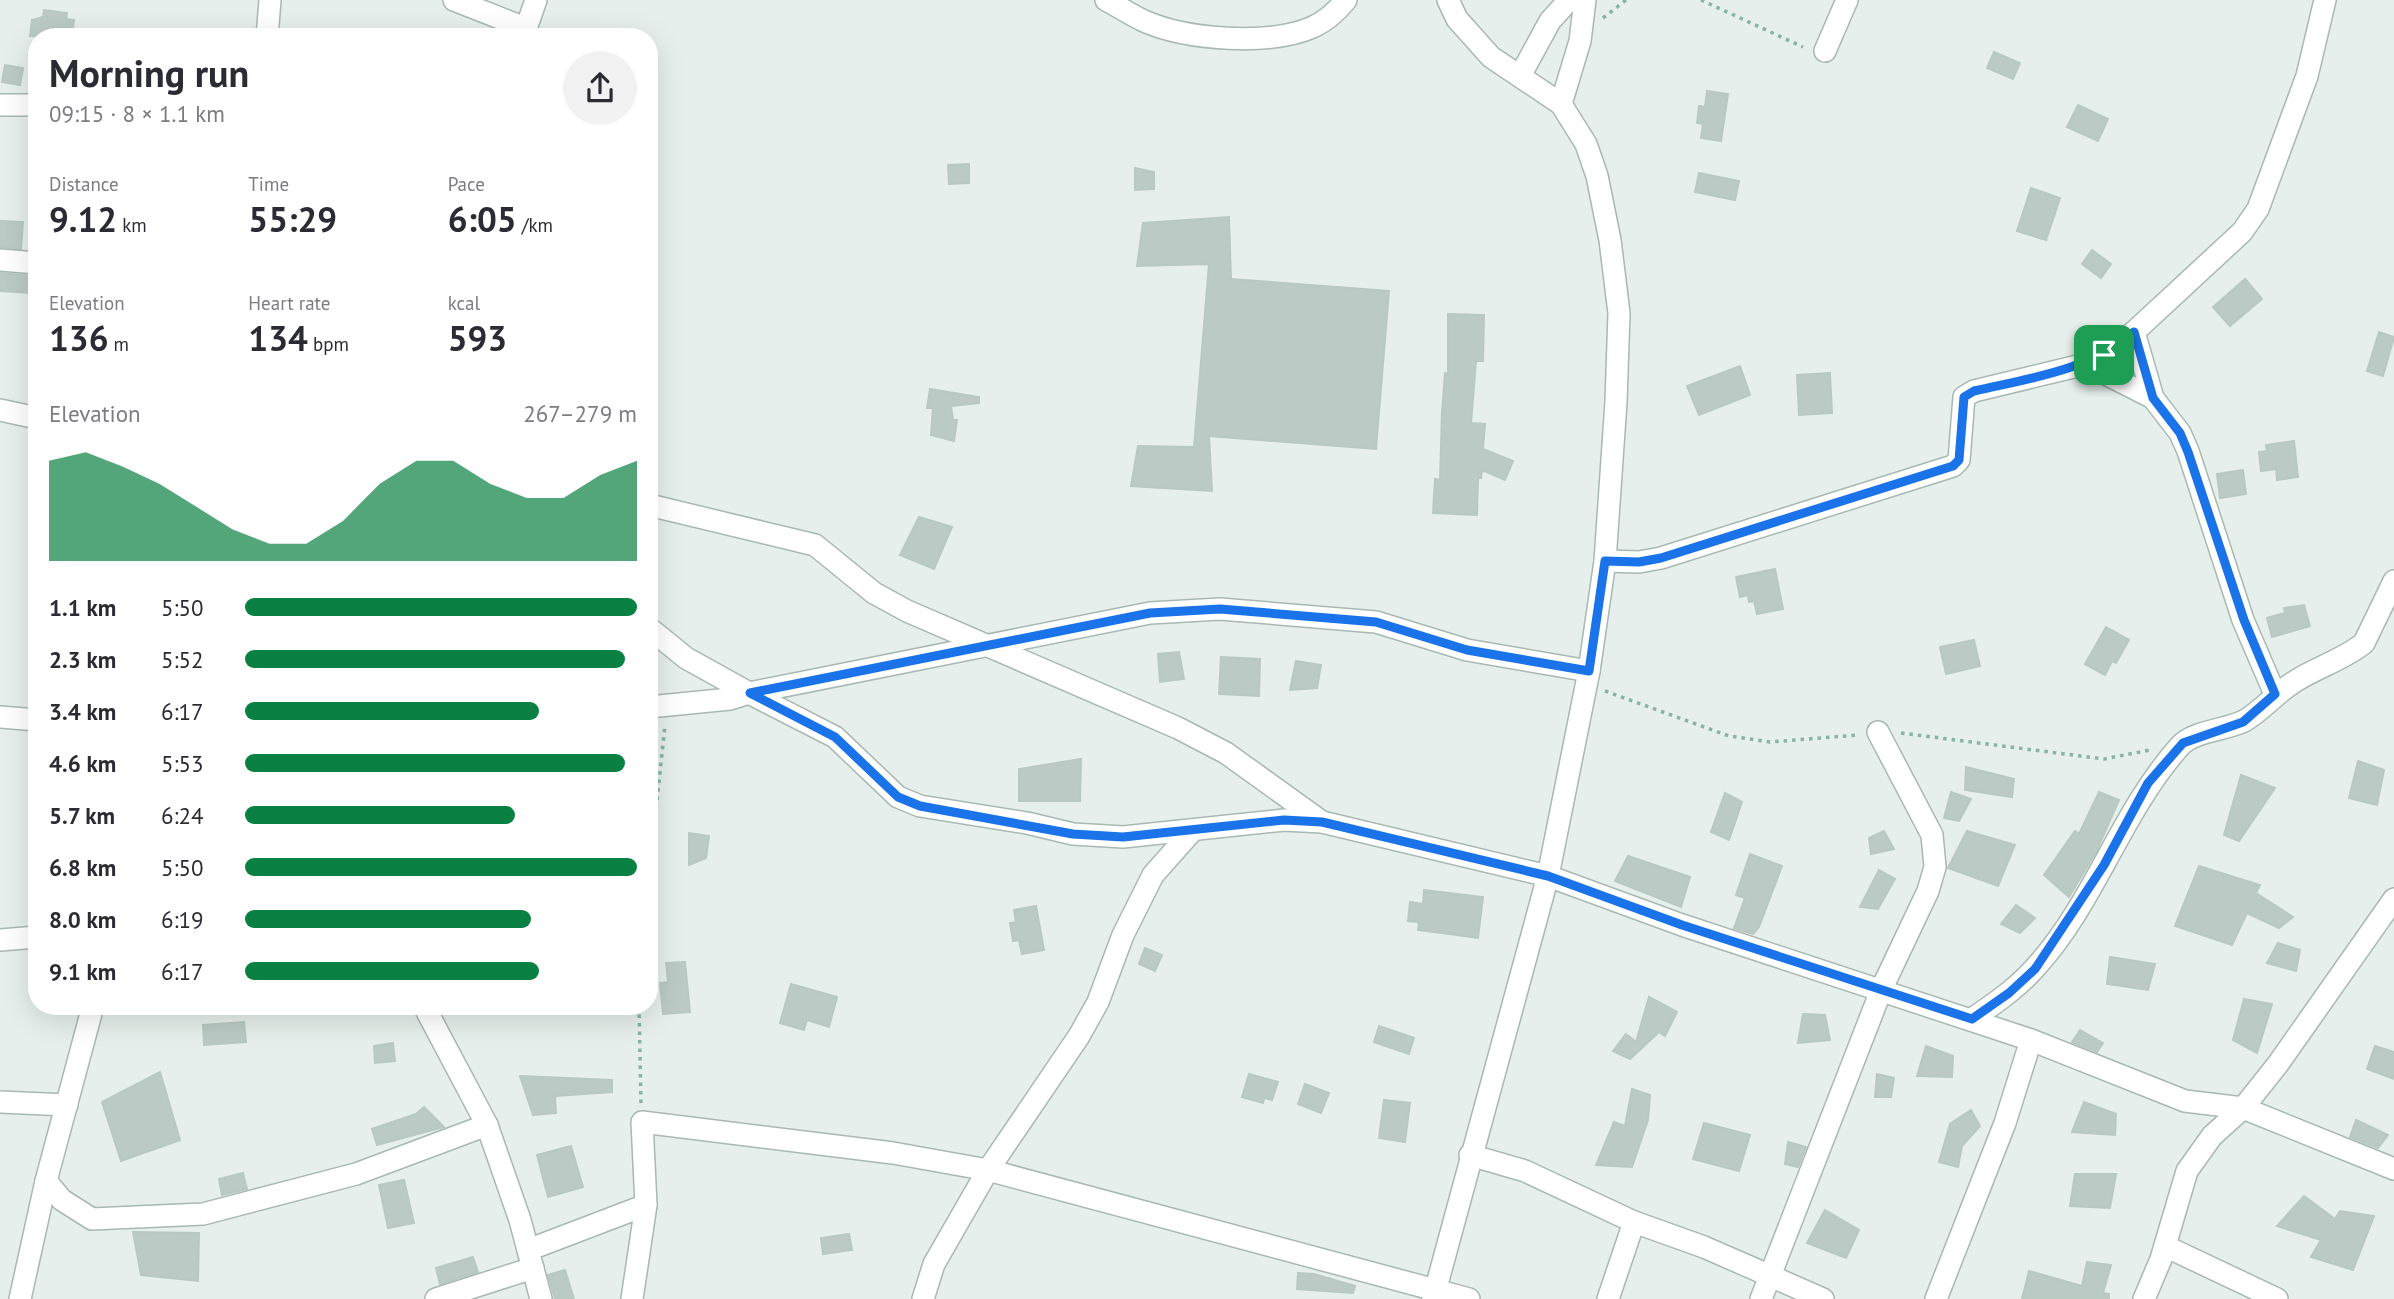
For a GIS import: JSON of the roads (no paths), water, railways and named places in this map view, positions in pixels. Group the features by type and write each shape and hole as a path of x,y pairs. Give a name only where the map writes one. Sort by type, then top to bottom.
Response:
{"street":[{"path":"268,28 270,0"},
{"path":"454,0 515,28"},
{"path":"526,28 536,0"},
{"path":"1106,0 1145,22 1188,34 1260,37 1293,34 1315,26 1346,0"},
{"path":"1434,1294 1548,876 1588,678 1605,561 1619,313 1610,240 1597,176 1586,145 1561,104 1491,57 1457,19 1448,0"},
{"path":"1520,76 1550,21 1569,0"},
{"path":"1561,104 1580,41 1585,0"},
{"path":"1825,51 1847,0"},
{"path":"1605,561 1639,562 1661,558 1953,466 1959,460 1964,397 1974,391 2086,364 2118,346 2242,232 2258,209 2308,75 2325,0"},
{"path":"0,105 28,105"},
{"path":"0,260 28,262"},
{"path":"2134,332 2153,398 2180,433 2188,452 2244,620 2275,694"},
{"path":"2086,364 2153,398"},
{"path":"0,410 28,416"},
{"path":"658,507 815,545 874,593 983,645 1178,728 1214,747 1322,822"},
{"path":"1972,1019 2009,993 2035,969 2104,865 2148,783 2183,743 2243,722 2275,694 2364,643 2394,581"},
{"path":"658,706 730,699 983,645 1063,632 1150,613 1220,609 1376,622 1467,650 1588,678"},
{"path":"658,635 686,658 835,737 898,797 920,806 1073,834 1123,837 1284,820 1322,822 1548,876 1682,925 1972,1019 2185,1101 2244,1108 2394,1169"},
{"path":"0,717 28,719"},
{"path":"1761,1299 1882,988 1928,891 1935,855 1932,835 1878,732"},
{"path":"923,1299 934,1264 988,1171 1092,1014 1123,935 1153,875 1192,831"},
{"path":"2144,1299 2165,1246 2187,1171 2218,1130 2244,1108 2394,899"},
{"path":"0,940 28,938"},
{"path":"20,1299 86,1015"},
{"path":"429,1015 487,1125 541,1299"},
{"path":"1936,1299 2000,1136 2031,1040"},
{"path":"0,1102 67,1105"},
{"path":"632,1299 646,1205 642,1122 893,1153 988,1171 1434,1294 1469,1299"},
{"path":"46,1181 62,1200 92,1219 202,1214 356,1174 487,1125"},
{"path":"1470,1155 1525,1171 1634,1222 1769,1274 1823,1299"},
{"path":"436,1299 646,1205"},
{"path":"1608,1299 1634,1222"},
{"path":"2165,1246 2277,1299"}]}
